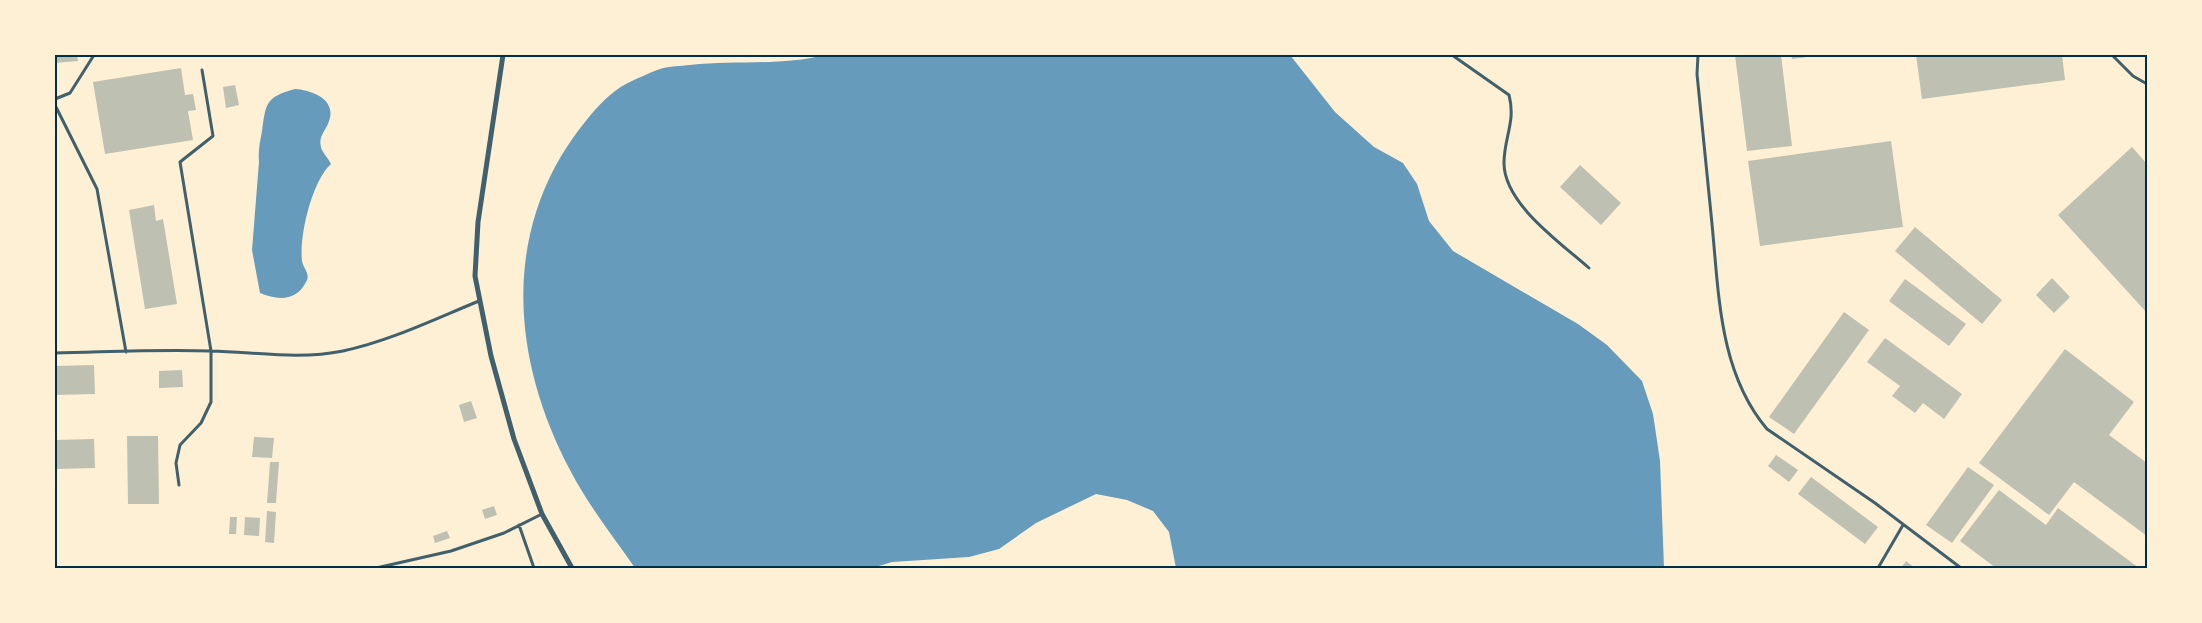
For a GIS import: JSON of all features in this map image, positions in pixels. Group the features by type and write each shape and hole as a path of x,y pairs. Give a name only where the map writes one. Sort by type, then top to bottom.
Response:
{"street":[{"path":"503,55 478,222 476,276 479,301 491,356 514,439 542,514 572,568"}],"lane":[{"path":"55,99 70,93 94,55"},
{"path":"1452,55 1509,95 1513,110 1504,164 1517,200 1531,216 1589,268"},
{"path":"1698,55 1697,74 1721,320 1738,382 1755,415 1767,429 1961,568"},
{"path":"2112,55 2133,76 2147,84"},
{"path":"179,485 176,463 180,445 201,424 211,402 211,351 180,162 213,136 202,70"},
{"path":"55,105 97,189 126,352"},
{"path":"55,353 211,351 288,355 343,351 394,336 479,301"},
{"path":"376,568 451,552 542,514"},
{"path":"519,525 534,568"},
{"path":"1878,568 1903,525"},
{"path":"133,568 158,568"}],"water":[{"path":"825,55 1290,55 1335,112 1374,147 1403,163 1417,184 1429,221 1453,251 1578,324 1607,345 1642,381 1653,414 1660,461 1664,568 1176,568 1169,532 1153,511 1127,500 1096,494 1036,523 999,549 969,557 892,562 872,568 635,568 577,483 553,434 539,396 524,320 524,281 528,242 539,204 555,167 568,145 596,109 616,90 626,84 664,68 707,64 775,62"},
{"path":"295,89 308,91 321,97 329,107 329,121 320,143 331,164 318,183 305,224 302,261 308,276 307,279 302,289 297,293 286,298 279,298 260,293 252,250 259,150 266,108 272,99 278,95"}],"building":[{"path":"55,55 77,55 78,61 55,63"},
{"path":"1735,55 1781,55 1792,146 1747,151"},
{"path":"1791,55 1816,55 1816,56 1792,59"},
{"path":"1916,55 2062,55 2065,80 1922,99"},
{"path":"181,68 185,95 193,94 196,110 188,111 193,140 105,154 93,82"},
{"path":"235,85 239,105 226,108 223,87"},
{"path":"1891,141 1903,227 1760,246 1748,161"},
{"path":"2132,147 2147,164 2147,313 2058,215"},
{"path":"1580,165 1621,203 1601,225 1560,187"},
{"path":"154,205 156,221 163,219 177,304 145,309 129,210"},
{"path":"1915,227 2002,300 1982,324 1895,251"},
{"path":"2052,278 2070,297 2054,313 2036,295"},
{"path":"1905,279 1966,324 1949,346 1889,301"},
{"path":"1844,312 1869,330 1794,434 1769,417"},
{"path":"1885,338 1962,394 1944,419 1923,403 1915,413 1892,396 1900,386 1867,362"},
{"path":"2065,349 2134,402 2109,435 2147,463 2147,536 2074,482 2049,515 1979,463"},
{"path":"94,365 95,394 55,395 55,366"},
{"path":"182,370 183,387 159,388 159,371"},
{"path":"471,401 477,418 464,422 459,405"},
{"path":"127,436 158,436 159,504 128,504"},
{"path":"254,437 274,438 272,458 252,457"},
{"path":"94,439 95,468 55,469 55,440"},
{"path":"1776,455 1798,470 1789,482 1768,466"},
{"path":"270,462 279,462 276,503 267,503"},
{"path":"1968,467 1994,485 1952,543 1926,525"},
{"path":"1811,477 1878,527 1865,544 1798,494"},
{"path":"1999,490 2046,525 2058,508 2139,568 1996,568 1960,541"},
{"path":"494,506 497,515 485,519 482,510"},
{"path":"267,511 276,512 274,543 265,542"},
{"path":"230,517 237,517 236,534 229,534"},
{"path":"245,517 260,518 259,536 244,535"},
{"path":"447,531 450,538 435,543 433,536"},
{"path":"1906,561 1915,568 1901,568"}]}
